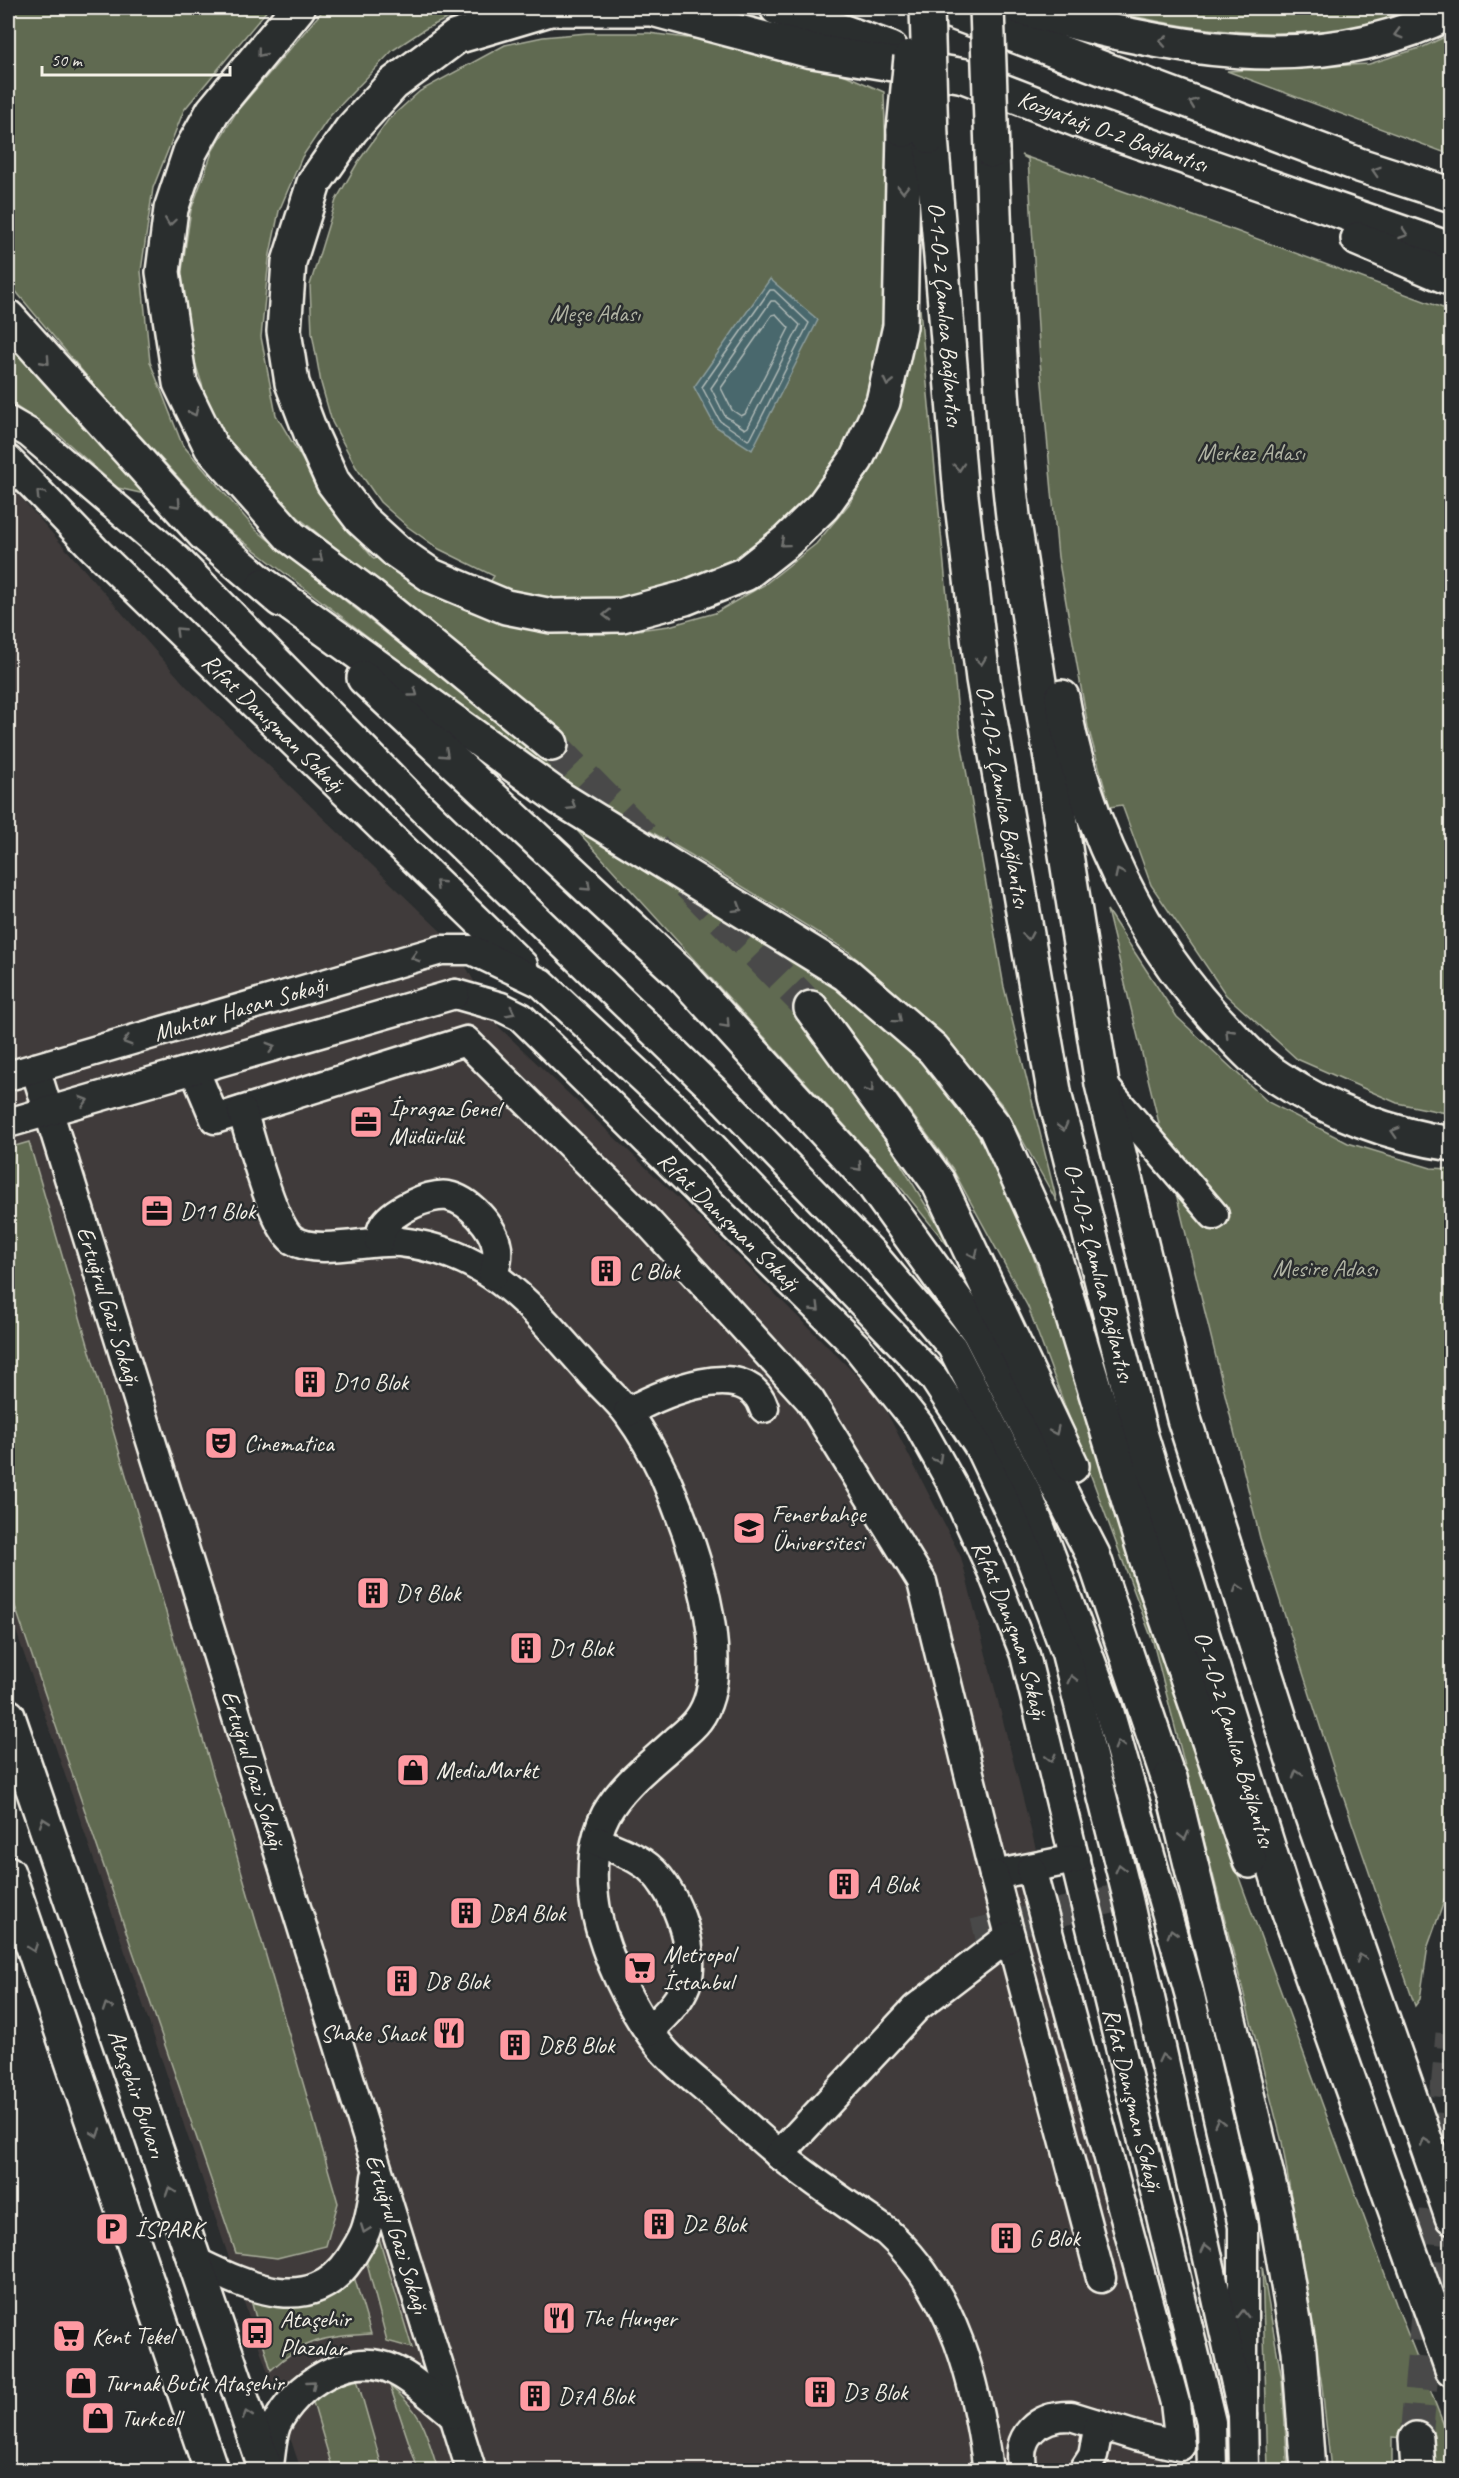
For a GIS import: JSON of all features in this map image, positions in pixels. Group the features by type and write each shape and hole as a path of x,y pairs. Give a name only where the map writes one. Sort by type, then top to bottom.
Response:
{"main road":[{"path":"298,8 213,111 190,152 171,209 163,272 180,383 211,447 291,537 369,596 551,744"},
{"name":"Kozyatağı O-2 Bağlantısı","path":"777,8 965,76 1080,121 1452,250"},
{"path":"915,8 918,133"},
{"path":"927,8 918,133 900,326 884,402 856,460 823,507 787,541 745,574 685,598 622,615 552,616 507,607 432,576 396,550 361,519 333,482 312,436 292,383 284,331 289,262 314,183 351,130 393,84 456,37 550,9 651,9 807,50 965,76"},
{"path":"942,8 1359,165 1452,195"},
{"name":"O-1-O-2 Çamlıca Bağlantısı","path":"987,8 998,326 1007,461 1014,526 1102,1084 1184,1419 1301,1785 1452,2217"},
{"path":"1022,8 1100,30 1178,44 1231,50 1296,52 1355,46 1405,32 1452,11"},
{"path":"1080,121 1452,279"},
{"name":"O-1-O-2 Çamlıca Bağlantısı","path":"918,133 983,679 1055,1097 1141,1436 1282,1890 1452,2369"},
{"path":"992,151 1023,464 1068,733 1103,840 1149,930 1177,973 1212,1016 1252,1058 1279,1078 1313,1097 1378,1127 1419,1139 1452,1144"},
{"path":"8,316 204,534 264,585 681,974 872,1183 979,1332 1093,1555 1175,1798"},
{"path":"264,585 561,799 846,974 933,1049 995,1127 1055,1259 1149,1567 1254,1872 1322,2058 1346,2123 1452,2369"},
{"path":"811,1008 938,1182 1110,1550 1175,1798 1275,2209 1299,2350 1308,2470"},
{"name":"Ataşehir Bulvarı","path":"8,1716 267,2470"},
{"path":"8,1873 211,2470"},
{"path":"1416,2439 1418,2470"}],"street":[{"path":"8,422 28,432 178,560 416,802 727,1103 874,1255 952,1347 1028,1495 1108,1707 1190,1996 1243,2226 1243,2415"},
{"name":"Rıfat Danışman Sokağı","path":"8,460 95,550 465,909 677,1110 933,1377 979,1447 1028,1551 1066,1653 1128,1899 1243,2415 1244,2470"},
{"path":"455,994 472,950 465,909"},
{"name":"Muhtar Hasan Sokağı","path":"8,1076 441,950 472,950"},
{"name":"Rıfat Danışman Sokağı","path":"472,950 542,983"},
{"name":"Rıfat Danışman Sokağı","path":"455,994 501,1007 520,1017 856,1346 919,1425 958,1497 992,1571 1025,1655 1211,2422 1212,2470"},
{"name":"Muhtar Hasan Sokağı","path":"8,1124 455,994"},
{"path":"194,1069 215,1119 466,1041 648,1222 810,1400 922,1582 994,1875 1101,2278"},
{"name":"Ertuğrul Gazi Sokağı","path":"35,1068 471,2470"},
{"path":"1102,1084 1214,1215"},
{"path":"242,1111 273,1205 285,1232 293,1239 311,1246 378,1241 415,1244 469,1260 504,1282 537,1313 628,1412 655,1454 687,1531 705,1596 715,1657 710,1700 697,1722 618,1795 604,1818 597,1840 593,1886 601,1930 622,1983 649,2031 666,2053 779,2155 887,2232 902,2246 929,2279 952,2325 964,2360 982,2432 988,2470"},
{"path":"378,1241 383,1226 408,1207 429,1198 447,1196 466,1204 492,1232 497,1257 492,1275"},
{"path":"628,1412 651,1399 724,1380 746,1386 760,1398 764,1408"},
{"path":"597,1840 643,1862 664,1883 677,1907 689,1954 687,1981 672,2007 649,2031"},
{"path":"994,1875 1075,1859"},
{"path":"1023,2470 1021,2449 1024,2440 1036,2425 1062,2415 1180,2446 1175,2403 1031,1869"},
{"path":"779,2155 916,2008 1010,1936"},
{"path":"194,2260 264,2290 290,2294 328,2283 342,2271 366,2228 377,2172"},
{"path":"267,2470 276,2426 292,2402 314,2380 332,2371 353,2366 376,2365 394,2370 453,2414"},
{"path":"1084,2470 1093,2456 1099,2424"}],"shaded area":[{"name":"Metropol İstanbul","path":"8,483 186,686 453,943 499,1027 703,1222 880,1399 961,1557 1069,1978 1187,2393 1187,2470 301,2470 8,1607"}],"green space":[{"path":"8,8 269,8 184,110 153,188 141,271 150,362 182,444 256,530 541,756 407,607 265,490 232,450 206,397 192,353 181,277 191,210 213,150 237,111 325,8 482,8 459,13 425,29 393,50 330,116 302,157 279,211 269,259 261,337 276,415 330,506 374,559 381,556 471,612 545,632 606,634 669,626 715,613 764,585 816,544 849,504 875,462 903,391 920,309 960,735 1004,987 1057,1202 1004,1107 944,1037 848,951 691,855 536,765 223,526 99,391 8,282"},
{"path":"1104,8 1421,8 1386,20 1347,28 1264,33 1179,25"},
{"name":"Meşe Adası","path":"587,33 649,33 702,40 818,63 884,92 888,254 884,319 874,372 846,442 820,485 805,504 768,539 744,556 691,582 663,592 605,602 577,602 543,598 487,587 494,576 439,549 408,527 380,502 356,467 332,422 321,383 312,333 310,285 336,200 358,162 388,120 420,91 505,45 543,37"},
{"path":"1451,34 1451,155 1227,71 1369,64 1423,47"},
{"name":"Merkez Adası","path":"1021,155 1236,231 1451,311 1451,1114 1397,1103 1297,1059 1226,995 1151,885 1122,805 1110,807 1088,727 1058,557 1040,361 1028,159"},
{"path":"8,340 149,495 118,488 60,436 8,401"},
{"path":"571,824 876,1013 955,1098 991,1157 1031,1250 1097,1441 1238,1875 1396,2304 1451,2443 1451,2470 1432,2470 1430,2440 1392,2437 1392,2470 1331,2470 1322,2386 1282,2142 1153,1642 1028,1307 952,1168 834,1009 821,998 799,1022 872,1117 958,1258 897,1183"},
{"name":"Mesire Adası","path":"1107,910 1177,1017 1268,1102 1348,1143 1431,1168 1451,1169 1452,1879 1428,1946 1420,1999 1415,2006 1335,1773 1260,1538"},
{"path":"29,1142 338,2203 326,2246 277,2258 236,2253 8,1586 8,1148"},
{"path":"379,2238 412,2348 387,2341 366,2260"},
{"path":"1262,2266 1282,2380 1288,2470 1268,2470"},
{"path":"353,2273 371,2334 341,2336 317,2341 295,2351 271,2370 250,2297"},
{"path":"355,2372 383,2470 333,2470 309,2389"},
{"path":"390,2386 417,2414 438,2470 418,2470"}],"water":[{"path":"770,279 818,320 752,450 715,426 694,387"}],"tunnel":[{"path":"551,744 811,1008"},
{"path":"974,1933 1159,1888"},
{"path":"1416,2439 1452,2034"}],"place":[{"name":"İpragaz Genel Müdürlük","path":"366,1122"},
{"name":"D11 Blok","path":"157,1211"},
{"name":"C Blok","path":"606,1271"},
{"name":"D10 Blok","path":"310,1382"},
{"name":"Cinematica","path":"221,1443"},
{"name":"Fenerbahçe Üniversitesi","path":"749,1528"},
{"name":"D9 Blok","path":"373,1593"},
{"name":"D1 Blok","path":"526,1648"},
{"name":"MediaMarkt","path":"413,1770"},
{"name":"A Blok","path":"844,1884"},
{"name":"D8A Blok","path":"466,1913"},
{"name":"Metropol İstanbul","path":"640,1968"},
{"name":"D8 Blok","path":"402,1981"},
{"name":"Shake Shack","path":"449,2033"},
{"name":"D8B Blok","path":"515,2045"},
{"name":"D2 Blok","path":"659,2224"},
{"name":"İSPARK","path":"112,2229"},
{"name":"G Blok","path":"1006,2238"},
{"name":"The Hunger","path":"559,2318"},
{"name":"Ataşehir Plazalar","path":"257,2333"},
{"name":"Kent Tekel","path":"69,2336"},
{"name":"Turnak Butik Ataşehir","path":"81,2383"},
{"name":"D3 Blok","path":"820,2392"},
{"name":"D7A Blok","path":"535,2396"},
{"name":"Turkcell","path":"98,2418"}]}
